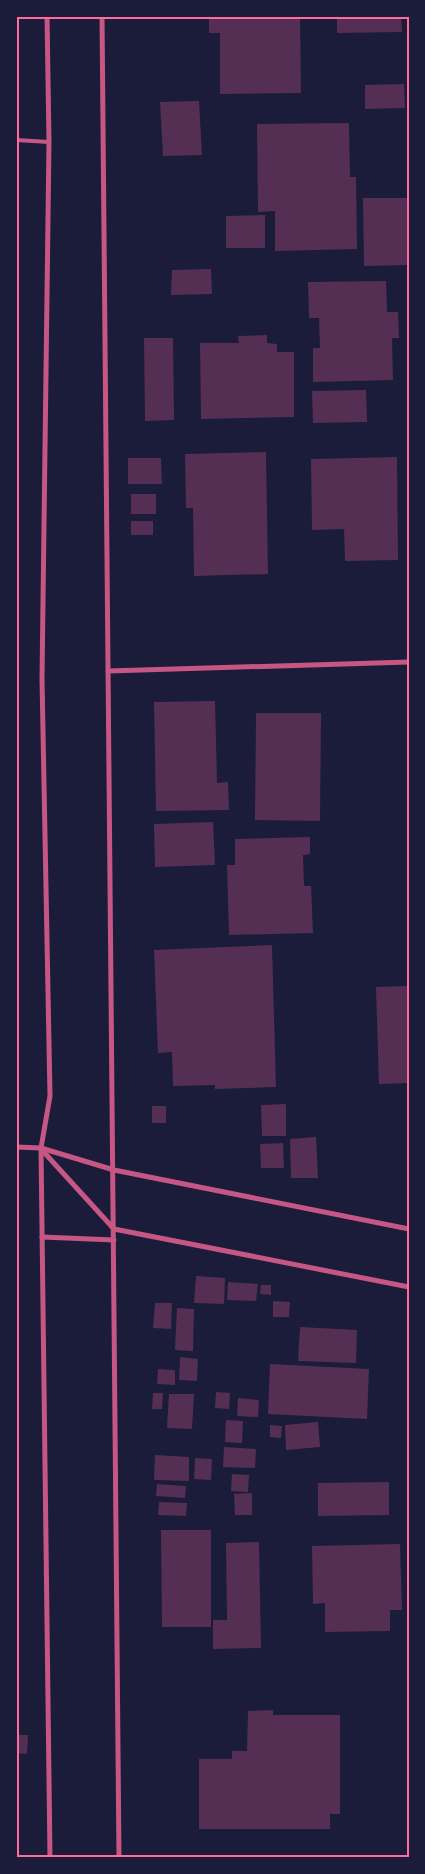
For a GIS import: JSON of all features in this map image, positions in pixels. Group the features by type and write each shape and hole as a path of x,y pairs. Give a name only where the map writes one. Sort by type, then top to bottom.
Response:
{"street":[{"path":"47,16 49,142 42,679 50,1096 41,1148 50,1858"},
{"path":"102,16 119,1858"},
{"path":"108,671 409,662"},
{"path":"16,1147 41,1148 114,1170 409,1229"},
{"path":"41,1148 114,1229 409,1287"},
{"path":"42,1237 114,1240"}],"lane":[{"path":"16,140 49,142"}],"building":[{"path":"209,16 300,16 301,93 220,94 220,33 209,33"},
{"path":"337,16 401,16 402,32 337,33"},
{"path":"404,84 405,108 365,109 365,85"},
{"path":"199,101 202,155 163,156 160,102"},
{"path":"349,123 350,177 356,177 357,249 275,251 275,211 258,212 257,124"},
{"path":"363,198 408,198 409,265 364,266"},
{"path":"265,215 265,248 226,248 226,216"},
{"path":"211,269 212,294 171,295 172,270"},
{"path":"386,281 387,312 398,312 399,338 392,338 393,380 313,382 313,348 320,348 319,318 309,318 308,282"},
{"path":"267,335 267,343 277,344 277,352 294,352 294,417 201,419 200,343 239,343 238,336"},
{"path":"144,338 173,338 174,420 145,421"},
{"path":"366,390 367,422 313,423 312,391"},
{"path":"266,452 268,574 194,576 193,508 186,508 185,454"},
{"path":"397,457 398,560 345,561 344,529 312,530 311,459"},
{"path":"128,458 161,458 162,484 128,484"},
{"path":"131,494 156,494 156,514 131,514"},
{"path":"131,521 153,521 153,535 131,535"},
{"path":"215,701 217,783 228,782 229,810 156,811 154,702"},
{"path":"256,713 321,713 320,821 255,820"},
{"path":"213,822 215,865 155,867 154,824"},
{"path":"310,837 310,854 303,855 304,886 311,886 313,933 229,935 227,865 235,865 235,839"},
{"path":"272,945 276,1087 215,1089 215,1085 173,1086 172,1052 158,1053 154,950"},
{"path":"409,986 409,1083 379,1084 376,987"},
{"path":"286,1104 286,1136 262,1136 261,1105"},
{"path":"152,1106 166,1106 166,1123 152,1123"},
{"path":"316,1137 318,1178 291,1178 290,1139"},
{"path":"283,1143 284,1168 261,1168 260,1144"},
{"path":"196,1276 225,1278 224,1304 194,1303"},
{"path":"228,1282 258,1284 256,1301 227,1300"},
{"path":"261,1285 271,1285 271,1295 260,1294"},
{"path":"273,1301 290,1302 289,1317 273,1317"},
{"path":"155,1303 172,1303 171,1329 153,1328"},
{"path":"177,1308 194,1309 193,1351 175,1350"},
{"path":"300,1327 357,1330 356,1363 298,1361"},
{"path":"180,1357 198,1359 197,1381 179,1380"},
{"path":"270,1364 369,1369 367,1419 268,1414"},
{"path":"158,1369 175,1370 175,1385 157,1384"},
{"path":"216,1392 230,1393 229,1409 215,1408"},
{"path":"153,1393 163,1393 162,1409 152,1409"},
{"path":"169,1394 194,1394 192,1429 167,1428"},
{"path":"238,1398 259,1400 258,1417 237,1416"},
{"path":"226,1420 243,1421 242,1443 225,1442"},
{"path":"318,1422 320,1447 286,1450 285,1425"},
{"path":"270,1425 282,1426 281,1438 270,1437"},
{"path":"224,1447 256,1449 255,1468 223,1467"},
{"path":"155,1455 189,1457 189,1481 154,1480"},
{"path":"195,1458 212,1459 211,1480 194,1479"},
{"path":"232,1474 249,1475 248,1492 231,1491"},
{"path":"389,1482 389,1515 318,1516 318,1483"},
{"path":"157,1484 186,1486 185,1498 156,1496"},
{"path":"252,1493 252,1515 235,1515 234,1494"},
{"path":"159,1502 187,1503 186,1516 158,1515"},
{"path":"161,1530 211,1530 211,1627 162,1627"},
{"path":"259,1542 261,1648 213,1649 213,1620 227,1620 226,1543"},
{"path":"400,1544 402,1610 390,1610 390,1631 325,1632 325,1603 313,1604 312,1546"},
{"path":"273,1710 273,1715 340,1715 340,1814 330,1814 330,1829 199,1829 199,1759 232,1759 232,1751 247,1751 248,1711"},
{"path":"16,1735 28,1735 27,1754 16,1753"}]}
